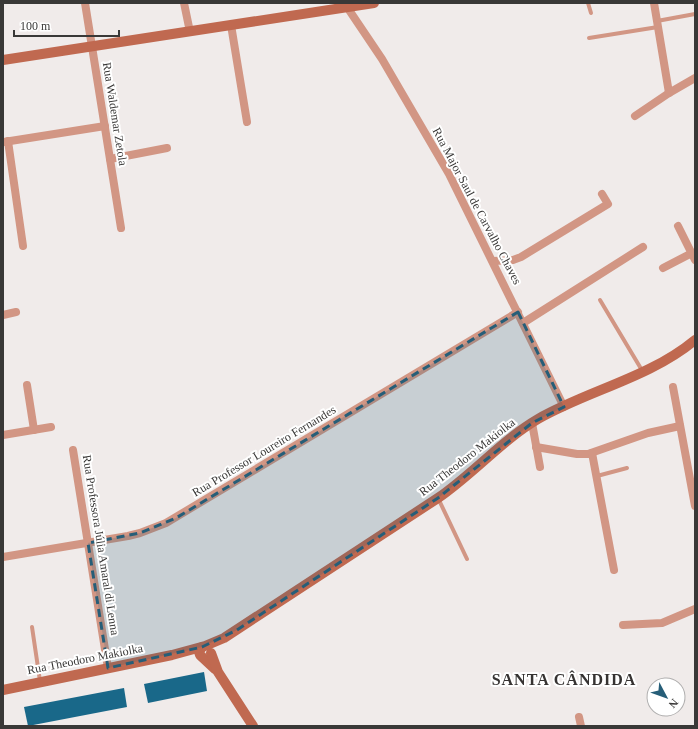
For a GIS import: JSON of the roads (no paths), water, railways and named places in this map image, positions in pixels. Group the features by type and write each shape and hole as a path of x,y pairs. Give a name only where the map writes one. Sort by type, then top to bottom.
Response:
{"main road":[{"path":"3,60 190,32 345,5 374,3"},
{"name":"Rua Theodoro Makiolka","path":"3,690 40,681 172,655 205,652 458,484 513,436 532,423 667,360 695,340"},
{"path":"205,652 253,726"}],"street":[{"name":"Rua Waldemar Zetola","path":"85,3 121,228"},
{"path":"184,3 190,32"},
{"path":"654,3 669,93"},
{"name":"Rua Major Saul de Carvalho Chaves","path":"345,5 382,59 449,174 564,407"},
{"path":"231,25 247,122"},
{"path":"636,116 669,93 695,78"},
{"path":"23,246 5,141 105,126"},
{"path":"110,158 167,148"},
{"path":"493,261 517,259 608,204 602,194"},
{"path":"662,268 693,257 678,226"},
{"path":"523,323 644,247"},
{"path":"3,315 16,312"},
{"name":"Rua Professor Loureiro Fernandes","path":"3,556 88,543 140,533 176,518 518,312"},
{"path":"27,385 34,430"},
{"path":"673,387 695,506"},
{"path":"532,423 540,467"},
{"path":"536,447 577,454 592,453 648,433 680,426"},
{"path":"3,435 51,427"},
{"name":"Rua Professora Júlia Amaral di Lenna","path":"73,450 108,668"},
{"path":"592,453 614,570"},
{"path":"623,625 662,623 695,608"},
{"path":"579,717 581,726"}],"lane":[{"path":"588,3 592,13"},
{"path":"589,38 658,24 695,14"},
{"path":"600,300 643,372"},
{"path":"597,476 627,468"},
{"path":"438,498 467,559"},
{"path":"32,627 40,681"}],"district":[{"name":"SANTA CÂNDIDA","path":"564,679"}]}
